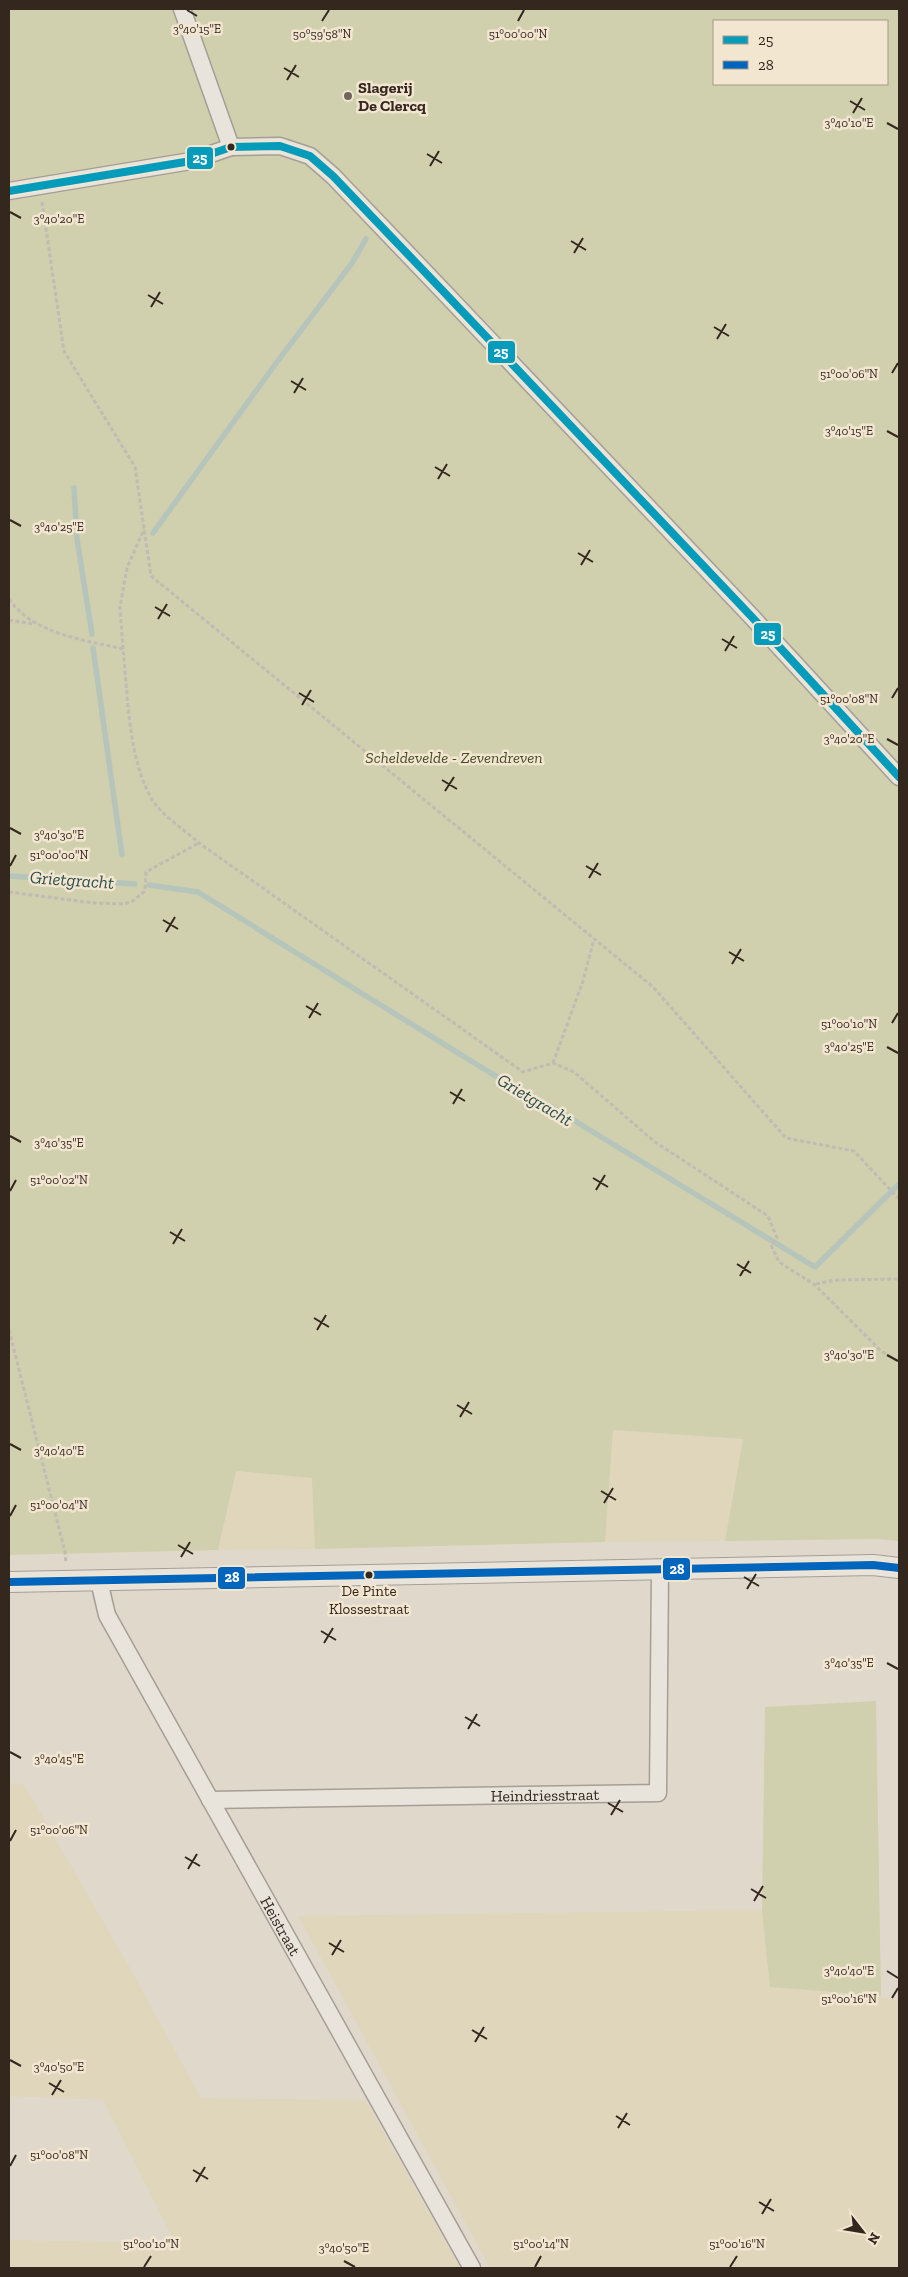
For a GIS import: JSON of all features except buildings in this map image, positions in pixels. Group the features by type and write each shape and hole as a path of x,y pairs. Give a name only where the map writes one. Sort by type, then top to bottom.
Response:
{"street":[{"path":"182,9 232,147"},
{"path":"9,191 191,161 232,147 280,146 310,156 333,176 757,622 899,777"},
{"path":"9,1582 873,1565 899,1568"},
{"name":"Heindriesstraat","path":"210,1800 658,1793 660,1570"},
{"name":"Heistraat","path":"99,1580 107,1615 472,2268"}],"path":[{"path":"40,186 64,352 135,467 151,576 653,988 786,1138 854,1151 898,1197"},
{"path":"144,528 127,568 120,607 132,733 138,768 156,805 199,843 523,1072 553,1063 574,1072 655,1142 768,1216 776,1238 771,1245 778,1262 815,1285 881,1350 899,1362"},
{"path":"9,599 15,608 35,624"},
{"path":"9,620 35,624 76,638 123,649"},
{"path":"9,892 94,903 129,903 145,891 146,872 199,843"},
{"path":"553,1063 583,981 594,939"},
{"path":"815,1285 835,1280 899,1279"},
{"path":"9,1330 65,1552 66,1581"}],"shaded area":[{"path":"613,1430 743,1439 725,1541 605,1542"},
{"path":"235,1471 313,1478 315,1549 218,1550"},
{"path":"9,1779 12,1785 24,1784 130,1968 201,2098 365,2100 460,2268 9,2268 9,2240 175,2243 103,2100 9,2096"},
{"path":"762,1910 771,1987 899,1999 899,2268 490,2268 298,1916"}],"green space":[{"name":"Scheldevelde - Zevendreven","path":"9,9 899,9 899,1541 876,1539 725,1541 743,1439 613,1430 605,1542 315,1549 312,1478 236,1471 218,1550 9,1555"},
{"path":"876,1701 881,1996 770,1987 762,1910 765,1707"}],"waterway":[{"path":"153,533 274,366 352,263 366,239"},
{"path":"74,488 77,539 92,634"},
{"path":"93,648 122,855"},
{"name":"Grietgracht","path":"9,876 135,884"},
{"name":"Grietgracht","path":"149,885 198,892 539,1103 552,1107 815,1267 899,1184"}],"transit line":[{"name":"25","path":"9,191 191,161 231,147 280,146 310,156 333,176 442,290 751,616 899,777"},
{"name":"28","path":"9,1582 873,1565 899,1568"}],"place":[{"name":"Slagerij De Clercq","path":"348,96"},
{"name":"De Pinte Klossestraat","path":"369,1575"}]}
